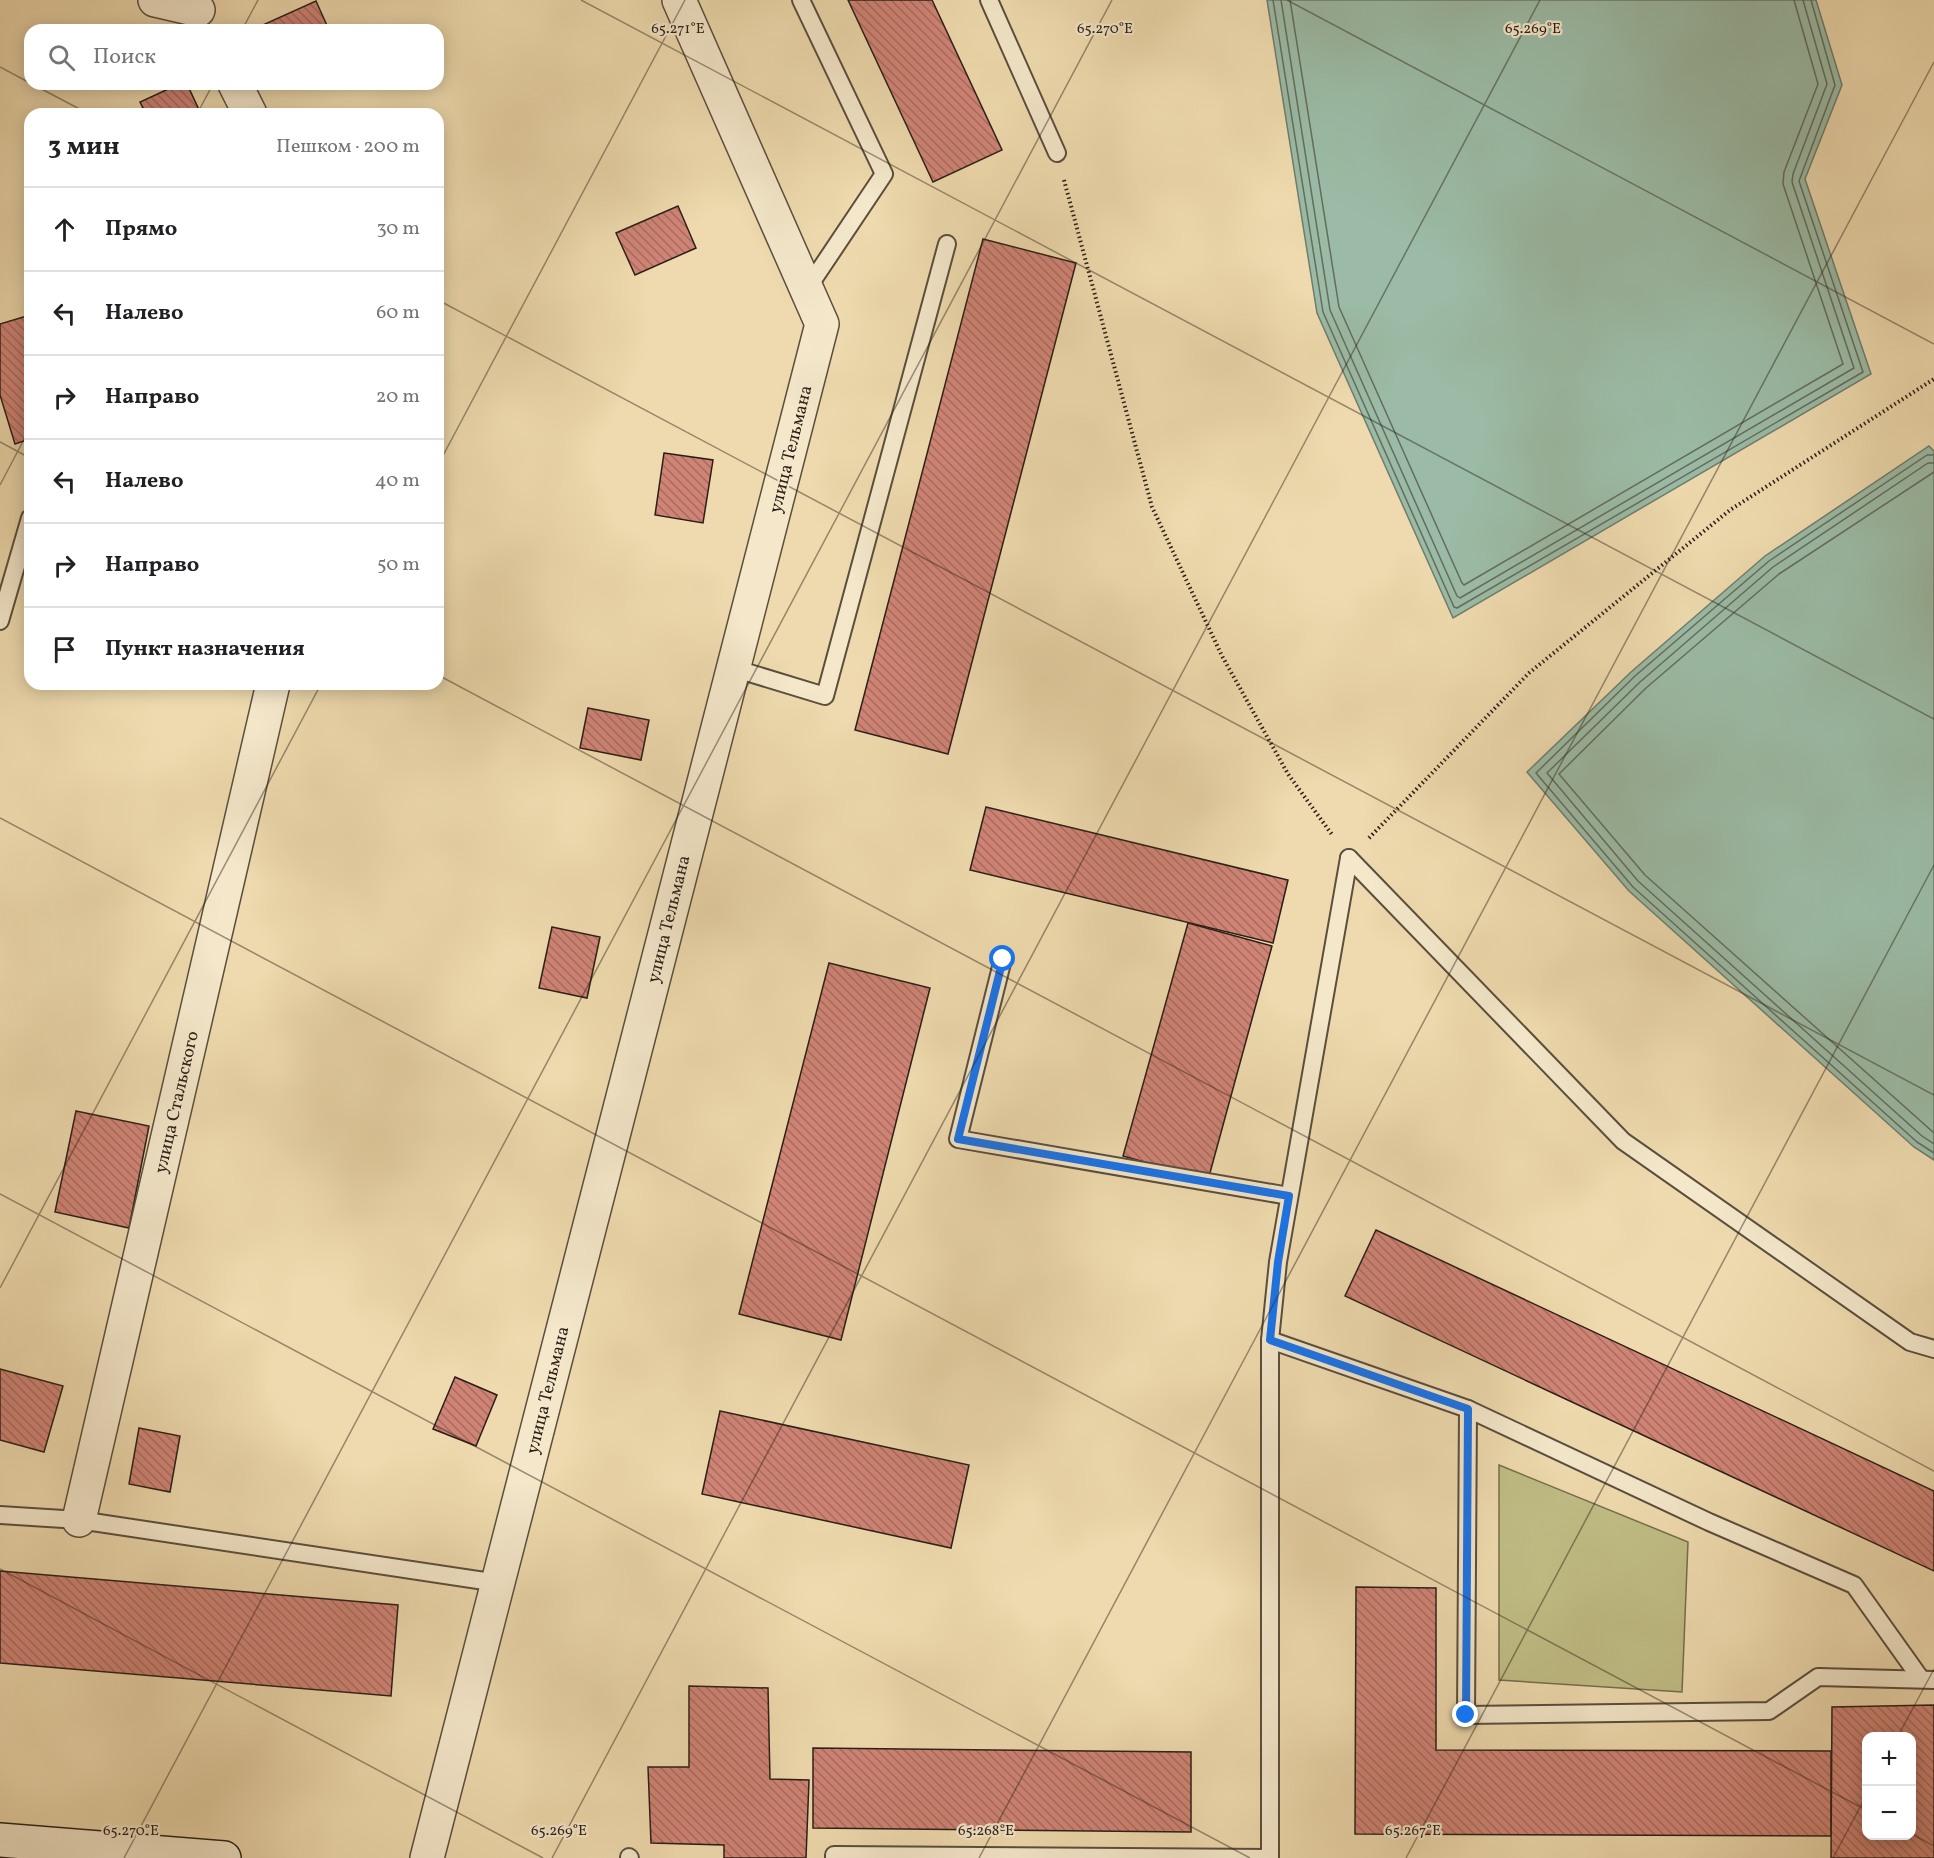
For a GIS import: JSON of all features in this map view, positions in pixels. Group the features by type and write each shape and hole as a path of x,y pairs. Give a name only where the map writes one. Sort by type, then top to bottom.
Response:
{"street":[{"path":"155,0 208,13"},
{"name":"улица Тельмана","path":"427,1858 822,324 679,0"},
{"path":"238,90 247,108"},
{"name":"улица Стальского","path":"78,1520 272,690"},
{"path":"0,1840 224,1858"}],"lane":[{"path":"801,0 884,174 807,289"},
{"path":"989,0 1057,153"},
{"path":"733,668 825,696 947,244"},
{"path":"0,621 24,539"},
{"path":"834,1858 834,1855 1270,1858 1270,1340 1278,1262 1349,858"},
{"path":"1349,858 1623,1141 1910,1342 1934,1349"},
{"path":"1003,959 958,1139 1289,1196"},
{"path":"1270,1340 1468,1409 1709,1522 1854,1585 1927,1679"},
{"path":"1468,1409 1466,1715 1769,1712 1818,1677 1927,1679"},
{"path":"0,1515 78,1520 498,1583"}],"path":[{"path":"1057,153 1152,507 1222,657 1288,774 1349,858 1538,665 1730,510 1934,379"}],"shaded area":[{"path":"1499,1465 1688,1542 1682,1692 1499,1680"}],"water":[{"path":"1267,0 1816,0 1842,85 1805,179 1871,374 1453,618 1317,313"},
{"path":"1929,446 1934,451 1934,1160 1914,1147 1629,891 1527,772 1631,672 1765,556"}],"building":[{"path":"848,0 932,0 1002,150 933,182"},
{"path":"316,1 326,24 265,24"},
{"path":"166,90 190,90 198,108 143,108 140,102"},
{"path":"678,206 696,248 635,275 616,233"},
{"path":"983,239 1076,263 948,754 855,730"},
{"path":"24,317 24,441 15,444 0,395 0,324"},
{"path":"664,453 713,460 703,523 655,515"},
{"path":"588,708 649,720 641,760 580,748"},
{"path":"986,807 1288,880 1273,943 970,870"},
{"path":"1188,923 1272,946 1208,1180 1123,1156"},
{"path":"552,927 600,937 587,998 539,988"},
{"path":"829,963 930,988 841,1340 739,1314"},
{"path":"76,1111 149,1126 129,1228 55,1212"},
{"path":"1376,1230 1934,1491 1934,1571 1345,1296"},
{"path":"0,1369 63,1386 44,1452 0,1440"},
{"path":"455,1377 497,1395 476,1446 433,1429"},
{"path":"720,1411 969,1465 951,1548 702,1494"},
{"path":"139,1428 180,1436 170,1492 129,1484"},
{"path":"0,1571 398,1605 391,1696 0,1663"},
{"path":"1356,1587 1436,1588 1436,1750 1831,1751 1831,1836 1355,1834"},
{"path":"689,1686 768,1688 770,1779 809,1780 806,1858 724,1858 724,1845 651,1843 648,1767 689,1767"},
{"path":"1934,1705 1934,1858 1831,1858 1832,1707"},
{"path":"813,1748 1191,1752 1191,1832 813,1828"}],"route":[{"path":"1003,959 958,1139 1289,1196 1278,1262 1270,1340 1468,1409 1466,1715"}]}
